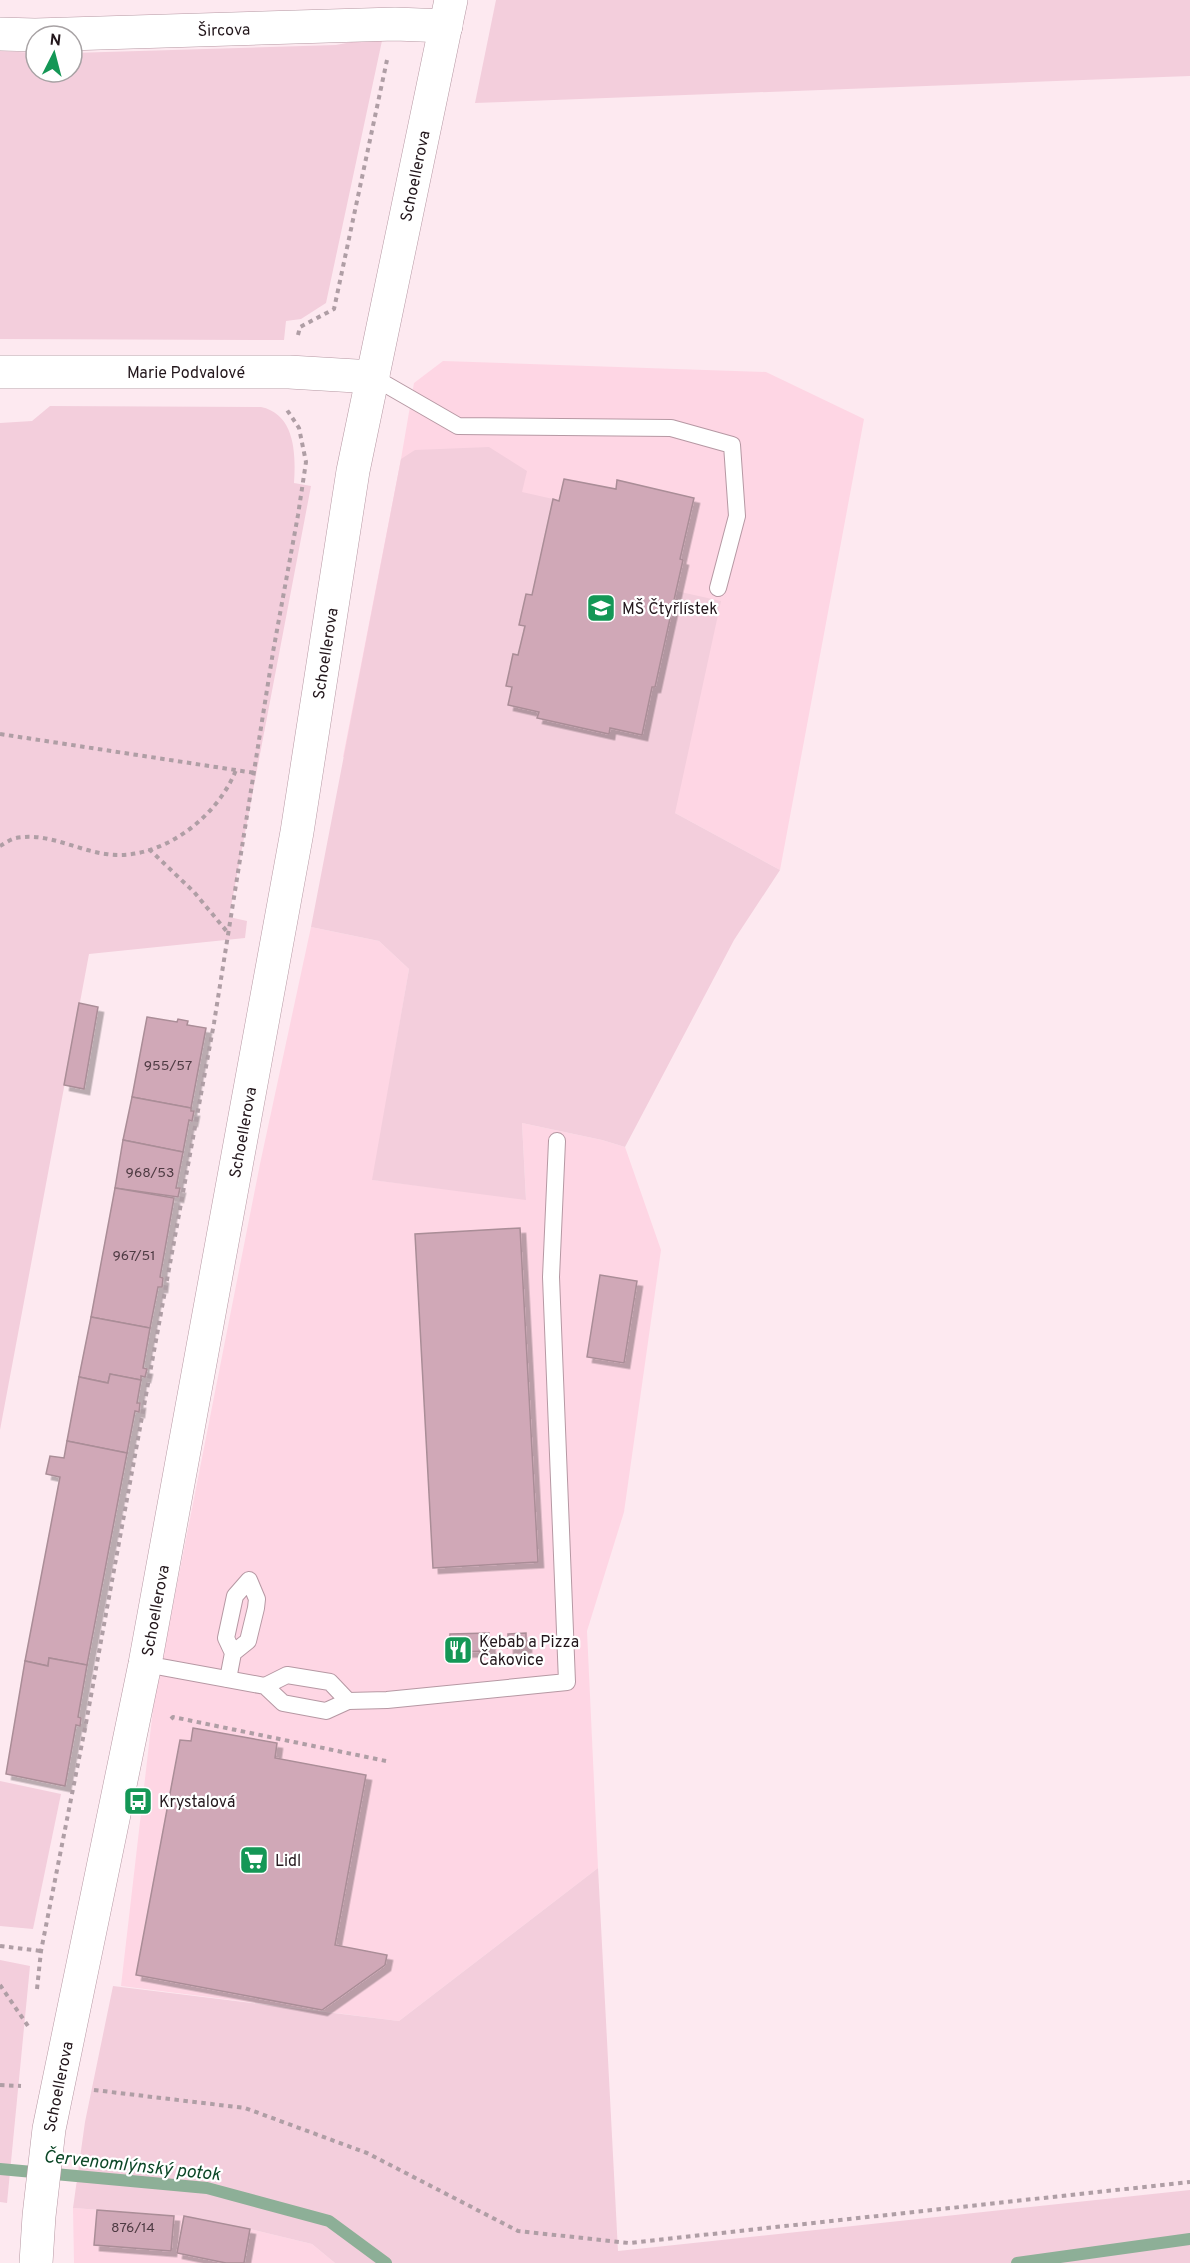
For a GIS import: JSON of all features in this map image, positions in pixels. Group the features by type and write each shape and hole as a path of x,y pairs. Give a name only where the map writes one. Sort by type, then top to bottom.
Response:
{"street":[{"name":"Šircova","path":"0,34 34,35 395,24 449,13"},
{"name":"Schoellerova","path":"36,2263 39,2216 50,2129 145,1664 297,832 353,471 449,13"},
{"name":"Marie Podvalové","path":"0,372 289,372 373,376"}],"lane":[{"path":"373,376 458,426 670,428 732,445 737,516 718,588"},
{"path":"145,1664 265,1686 283,1703 326,1711 348,1701 387,1700 567,1682 551,1276 557,1141"},
{"path":"228,1679 233,1653"},
{"path":"265,1686 287,1675 330,1682 348,1701"}],"path":[{"path":"0,1946 41,1951 88,1711 230,934 306,462 299,428 281,401 300,327 334,309 395,24"},
{"path":"0,734 255,773"},
{"path":"0,846 15,838 40,837 108,855 149,849 178,839 201,820 219,802 236,770"},
{"path":"149,849 194,892 230,934"},
{"path":"166,1722 173,1717 386,1761"},
{"path":"0,1985 33,2032"},
{"path":"0,2085 27,2086"},
{"path":"87,2090 245,2108 367,2153 518,2231 629,2243 1190,2182"}],"shaded area":[{"path":"496,0 1190,0 1190,76 475,103"},
{"path":"383,36 326,303 301,319 286,321 284,340 0,339 0,51 24,52 24,84 84,84 84,53 336,45"},
{"name":"MŠ Čtyřlístek","path":"443,361 766,372 864,419 780,870 675,813 343,757 414,383"},
{"path":"50,406 261,407 272,411 287,426 293,448 294,483 311,486 229,917 247,921 245,938 89,954 0,1430 0,423 32,421"},
{"path":"489,447 527,471 522,492 553,499 532,595 526,594 519,624 525,626 518,655 513,654 506,685 512,687 508,705 539,712 538,718 608,734 610,728 641,735 652,687 655,687 676,591 721,601 675,813 780,870 734,940 625,1147 522,1123 526,1200 372,1180 409,969 379,941 311,927 401,459 415,450"},
{"path":"311,927 379,941 409,969 373,1180 526,1199 522,1123 602,1140 625,1147 661,1250 624,1512 587,1631 598,1868 399,2021 121,1986 154,1701 260,1164"},
{"path":"0,1781 61,1794 33,1929 0,1926"},
{"path":"598,1868 618,2251 1190,2190 1190,2263 335,2263 312,2244 250,2229 184,2216 73,2208 85,2122 113,1986 399,2021"},
{"path":"0,1960 30,1966 7,2203 0,2202"},
{"path":"73,2208 184,2216 250,2229 312,2244 335,2263 74,2263"}],"building":[{"path":"564,479 616,489 617,480 694,498 680,559 683,560 642,735 610,728 609,734 537,718 539,712 508,705 512,687 506,686 513,654 518,655 525,626 519,625 526,594 532,595 553,499 559,501"},
{"path":"79,1003 98,1007 84,1089 64,1085"},
{"path":"147,1017 177,1022 178,1019 188,1021 187,1025 206,1028 191,1108 132,1097"},
{"path":"132,1097 191,1108 191,1111 194,1111 192,1121 189,1120 183,1152 123,1140"},
{"path":"123,1140 183,1152 176,1188 180,1188 178,1197 115,1188"},
{"path":"115,1188 174,1198 160,1277 163,1278 162,1287 158,1287 150,1328 91,1317"},
{"path":"520,1228 538,1562 433,1568 415,1234"},
{"path":"600,1275 637,1281 624,1363 587,1357"},
{"path":"91,1317 150,1328 143,1368 147,1369 145,1377 141,1376 141,1380 110,1374 108,1383 79,1377"},
{"path":"110,1374 141,1380 137,1403 140,1403 139,1412 135,1411 127,1453 67,1441 79,1377 108,1383"},
{"path":"67,1441 127,1453 87,1665 49,1658 48,1666 25,1661 60,1477 46,1474 50,1456 64,1458"},
{"path":"489,1633 490,1651 450,1652 450,1634"},
{"path":"526,1633 526,1647 508,1648 508,1634"},
{"path":"49,1658 87,1665 78,1717 81,1718 80,1726 76,1725 65,1786 6,1774 25,1661 48,1666"},
{"name":"Lidl","path":"193,1728 277,1743 275,1758 366,1775 335,1945 387,1955 385,1965 322,2010 136,1975 180,1740 191,1741"},
{"path":"97,2210 174,2216 171,2251 94,2245"},
{"path":"184,2216 250,2229 244,2263 226,2263 177,2253"}],"waterway":[{"name":"Červenomlýnský potok","path":"0,2169 207,2188 329,2221 386,2263"},
{"name":"Červenomlýnský potok","path":"1017,2263 1190,2239"}],"place":[{"name":"MŠ Čtyřlístek","path":"601,608"},
{"name":"Kebab a Pizza Čakovice","path":"458,1650"},
{"name":"Krystalová","path":"138,1801"},
{"name":"Lidl","path":"254,1860"}]}
